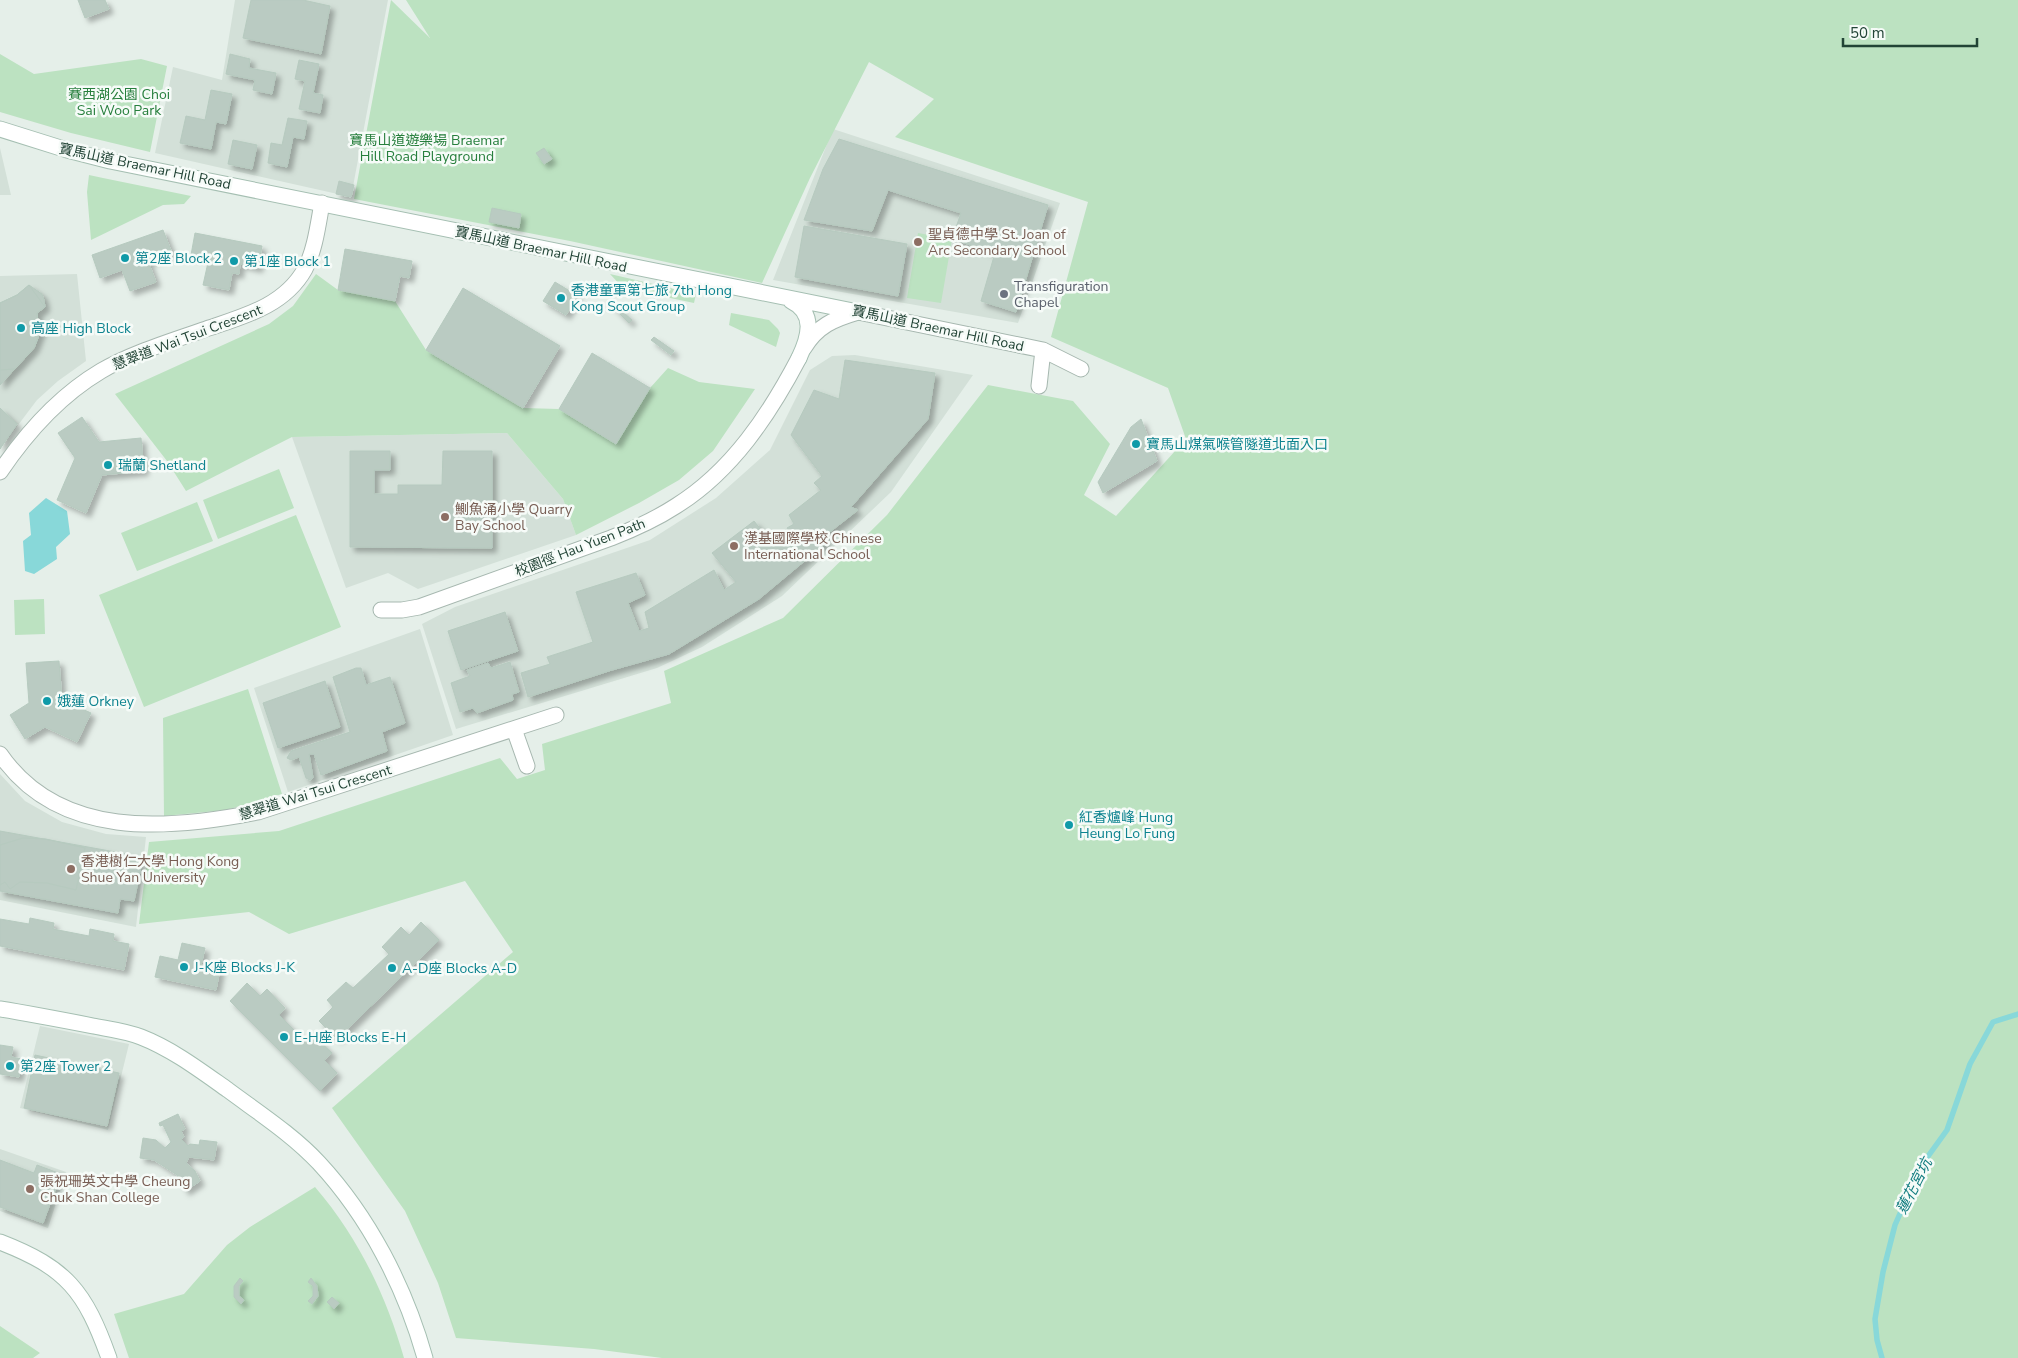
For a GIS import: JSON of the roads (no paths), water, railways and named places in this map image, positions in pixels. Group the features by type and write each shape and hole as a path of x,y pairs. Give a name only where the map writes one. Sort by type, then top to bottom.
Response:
{"street":[{"name":"寶馬山道 Braemar Hill Road","path":"0,129 110,161 996,339 1043,350 1081,369"},
{"name":"慧翠道 Wai Tsui Crescent","path":"0,472 39,422 71,391 102,370 151,348 262,310 276,301 296,283 305,269 311,253 322,203"},
{"path":"780,296 798,304 805,311 808,322 801,353"},
{"name":"校園徑 Hau Yuen Path","path":"381,610 402,610 419,607 638,527 677,506 705,484 733,457 762,422 811,337 825,324 858,312"},
{"path":"1039,386 1043,350"},
{"name":"慧翠道 Wai Tsui Crescent","path":"0,754 23,780 64,808 83,815 120,822 180,823 207,821 258,812 556,715"},
{"path":"514,729 527,766"},
{"path":"0,1008 141,1037 174,1054 272,1122 329,1174 370,1230 412,1318 425,1358"},
{"path":"0,1242 27,1252 44,1262 73,1286 90,1309 109,1358"}],"water":[{"path":"46,498 67,511 70,534 56,547 57,559 34,574 25,571 23,541 31,535 29,513"}],"waterway":[{"name":"蓮花宮坑","path":"1882,1358 1877,1340 1875,1319 1883,1272 1895,1225 1921,1166 1947,1130 1970,1064 1993,1022 2018,1014"}],"place":[{"name":"聖貞德中學 St. Joan of Arc Secondary School","path":"918,242"},
{"name":"第2座 Block 2","path":"125,258"},
{"name":"第1座 Block 1","path":"234,261"},
{"name":"Transfiguration Chapel","path":"1004,294"},
{"name":"香港童軍第七旅 7th Hong Kong Scout Group","path":"561,298"},
{"name":"高座 High Block","path":"21,328"},
{"name":"寶馬山煤氣喉管隧道北面入口","path":"1136,444"},
{"name":"瑞蘭 Shetland","path":"108,465"},
{"name":"鰂魚涌小學 Quarry Bay School","path":"445,517"},
{"name":"漢基國際學校 Chinese International School","path":"734,546"},
{"name":"娥蓮 Orkney","path":"47,701"},
{"name":"紅香爐峰 Hung Heung Lo Fung","path":"1069,825"},
{"name":"香港樹仁大學 Hong Kong Shue Yan University","path":"71,869"},
{"name":"J-K座 Blocks J-K","path":"184,967"},
{"name":"A-D座 Blocks A-D","path":"392,968"},
{"name":"E-H座 Blocks E-H","path":"284,1037"},
{"name":"第2座 Tower 2","path":"10,1066"},
{"name":"張祝珊英文中學 Cheung Chuk Shan College","path":"30,1189"}],"park label":[{"name":"賽西湖公園 Choi Sai Woo Park","path":"119,102"},
{"name":"寶馬山道遊樂場 Braemar Hill Road Playground","path":"427,148"}]}
